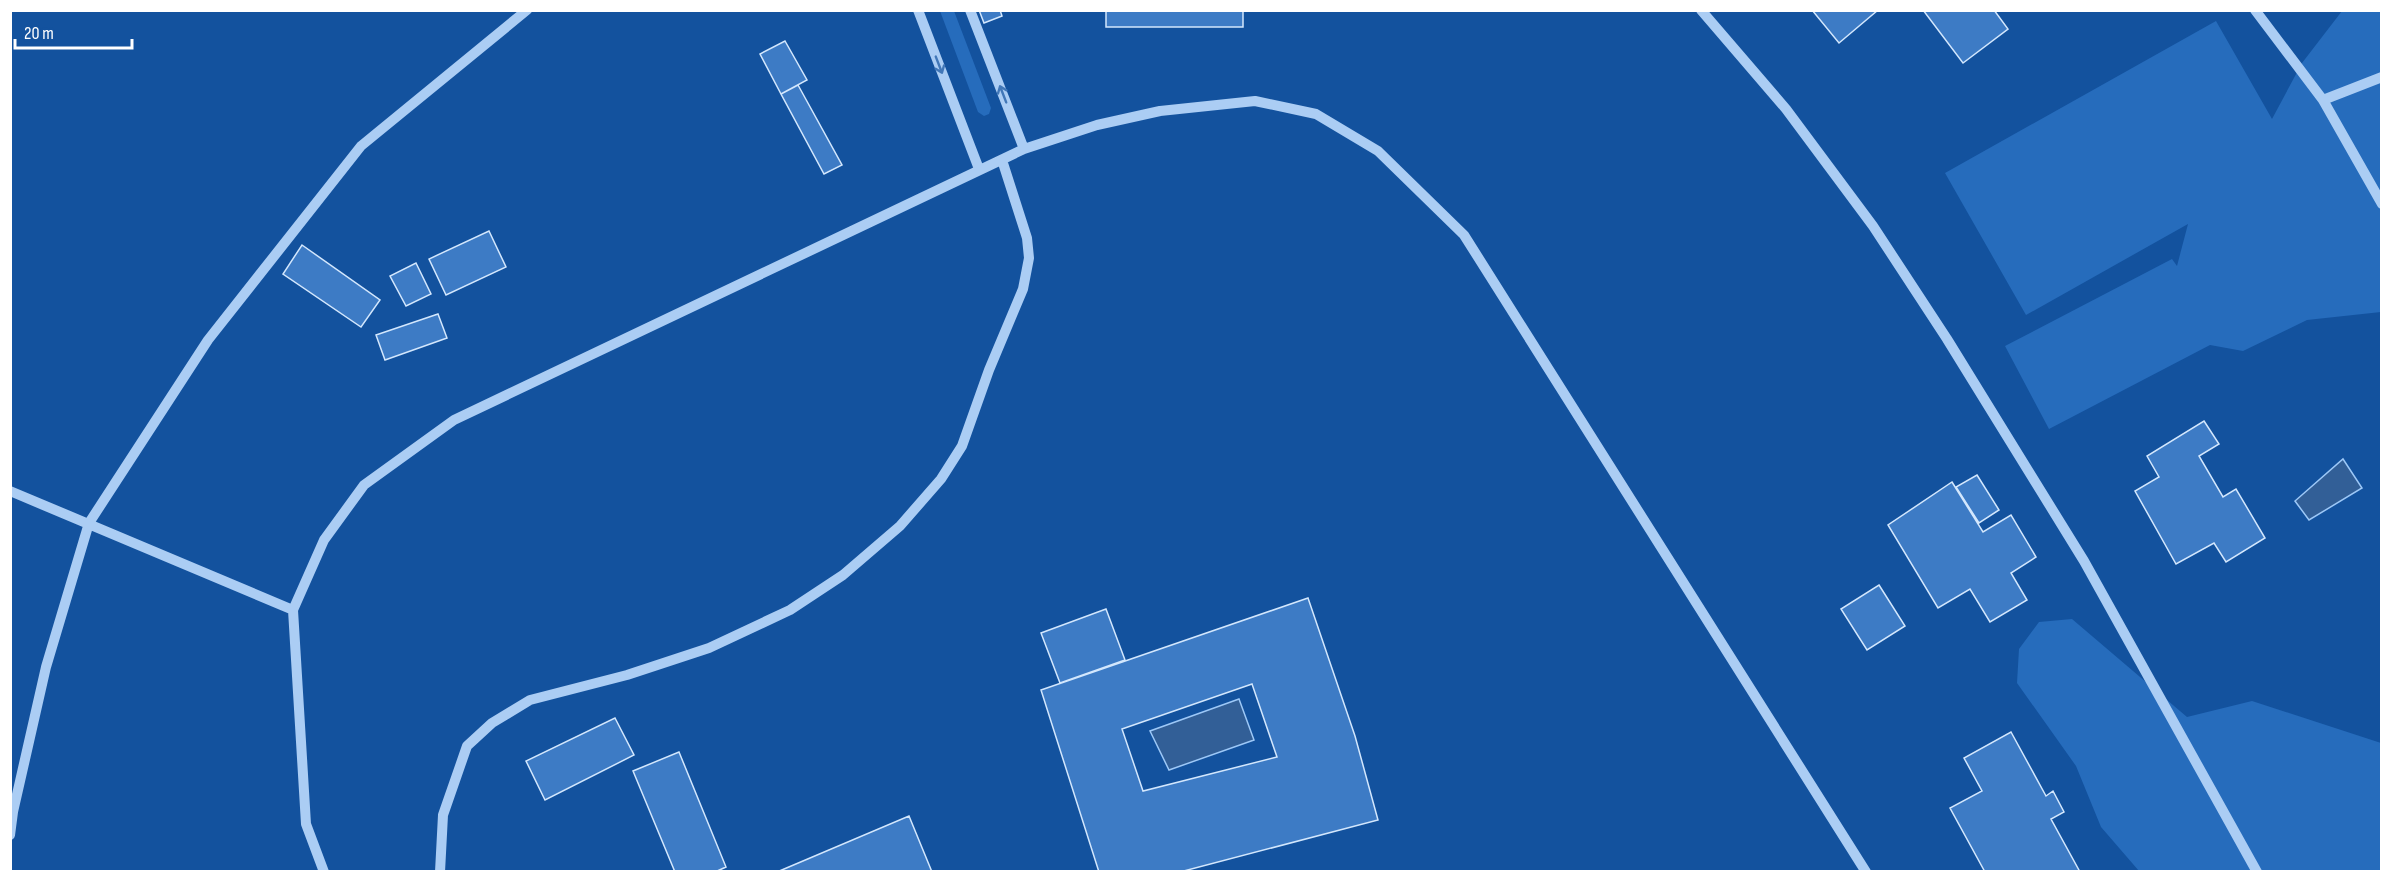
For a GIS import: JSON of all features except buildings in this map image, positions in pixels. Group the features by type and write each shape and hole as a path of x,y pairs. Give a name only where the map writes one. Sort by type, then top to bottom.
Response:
{"street":[{"path":"10,835 13,812 46,667 89,523 208,340 362,146 527,10"},
{"path":"918,10 979,169"},
{"path":"970,10 1024,149"},
{"path":"1701,10 1786,109 1873,226 1947,339 2084,561 2257,872"},
{"path":"2255,10 2324,100 2382,204"},
{"path":"2324,100 2382,77"},
{"path":"324,872 306,824 293,610 324,540 364,485 454,420 1024,149 1097,125 1160,111 1255,101 1316,114 1378,151 1464,235 1866,872"},
{"path":"440,872 443,814 467,746 492,723 530,700 627,675 709,648 789,610 843,575 900,526 941,479 962,446 989,370 1023,289 1029,258 1027,238 1002,160"},
{"path":"10,491 293,610"}],"shaded area":[{"path":"940,11 954,11 991,108 989,114 984,116 978,112"},
{"path":"2342,11 2381,11 2381,312 2307,320 2243,351 2210,345 2049,429 2005,346 2172,259 2177,266 2188,224 2026,315 1945,173 2216,21 2272,119 2302,63"},
{"path":"2343,459 2362,488 2309,520 2295,501"},
{"path":"2072,619 2187,717 2252,701 2381,743 2381,871 2139,871 2101,827 2076,766 2017,683 2019,649 2039,622"},
{"path":"1239,699 1254,740 1169,770 1150,731"}]}
